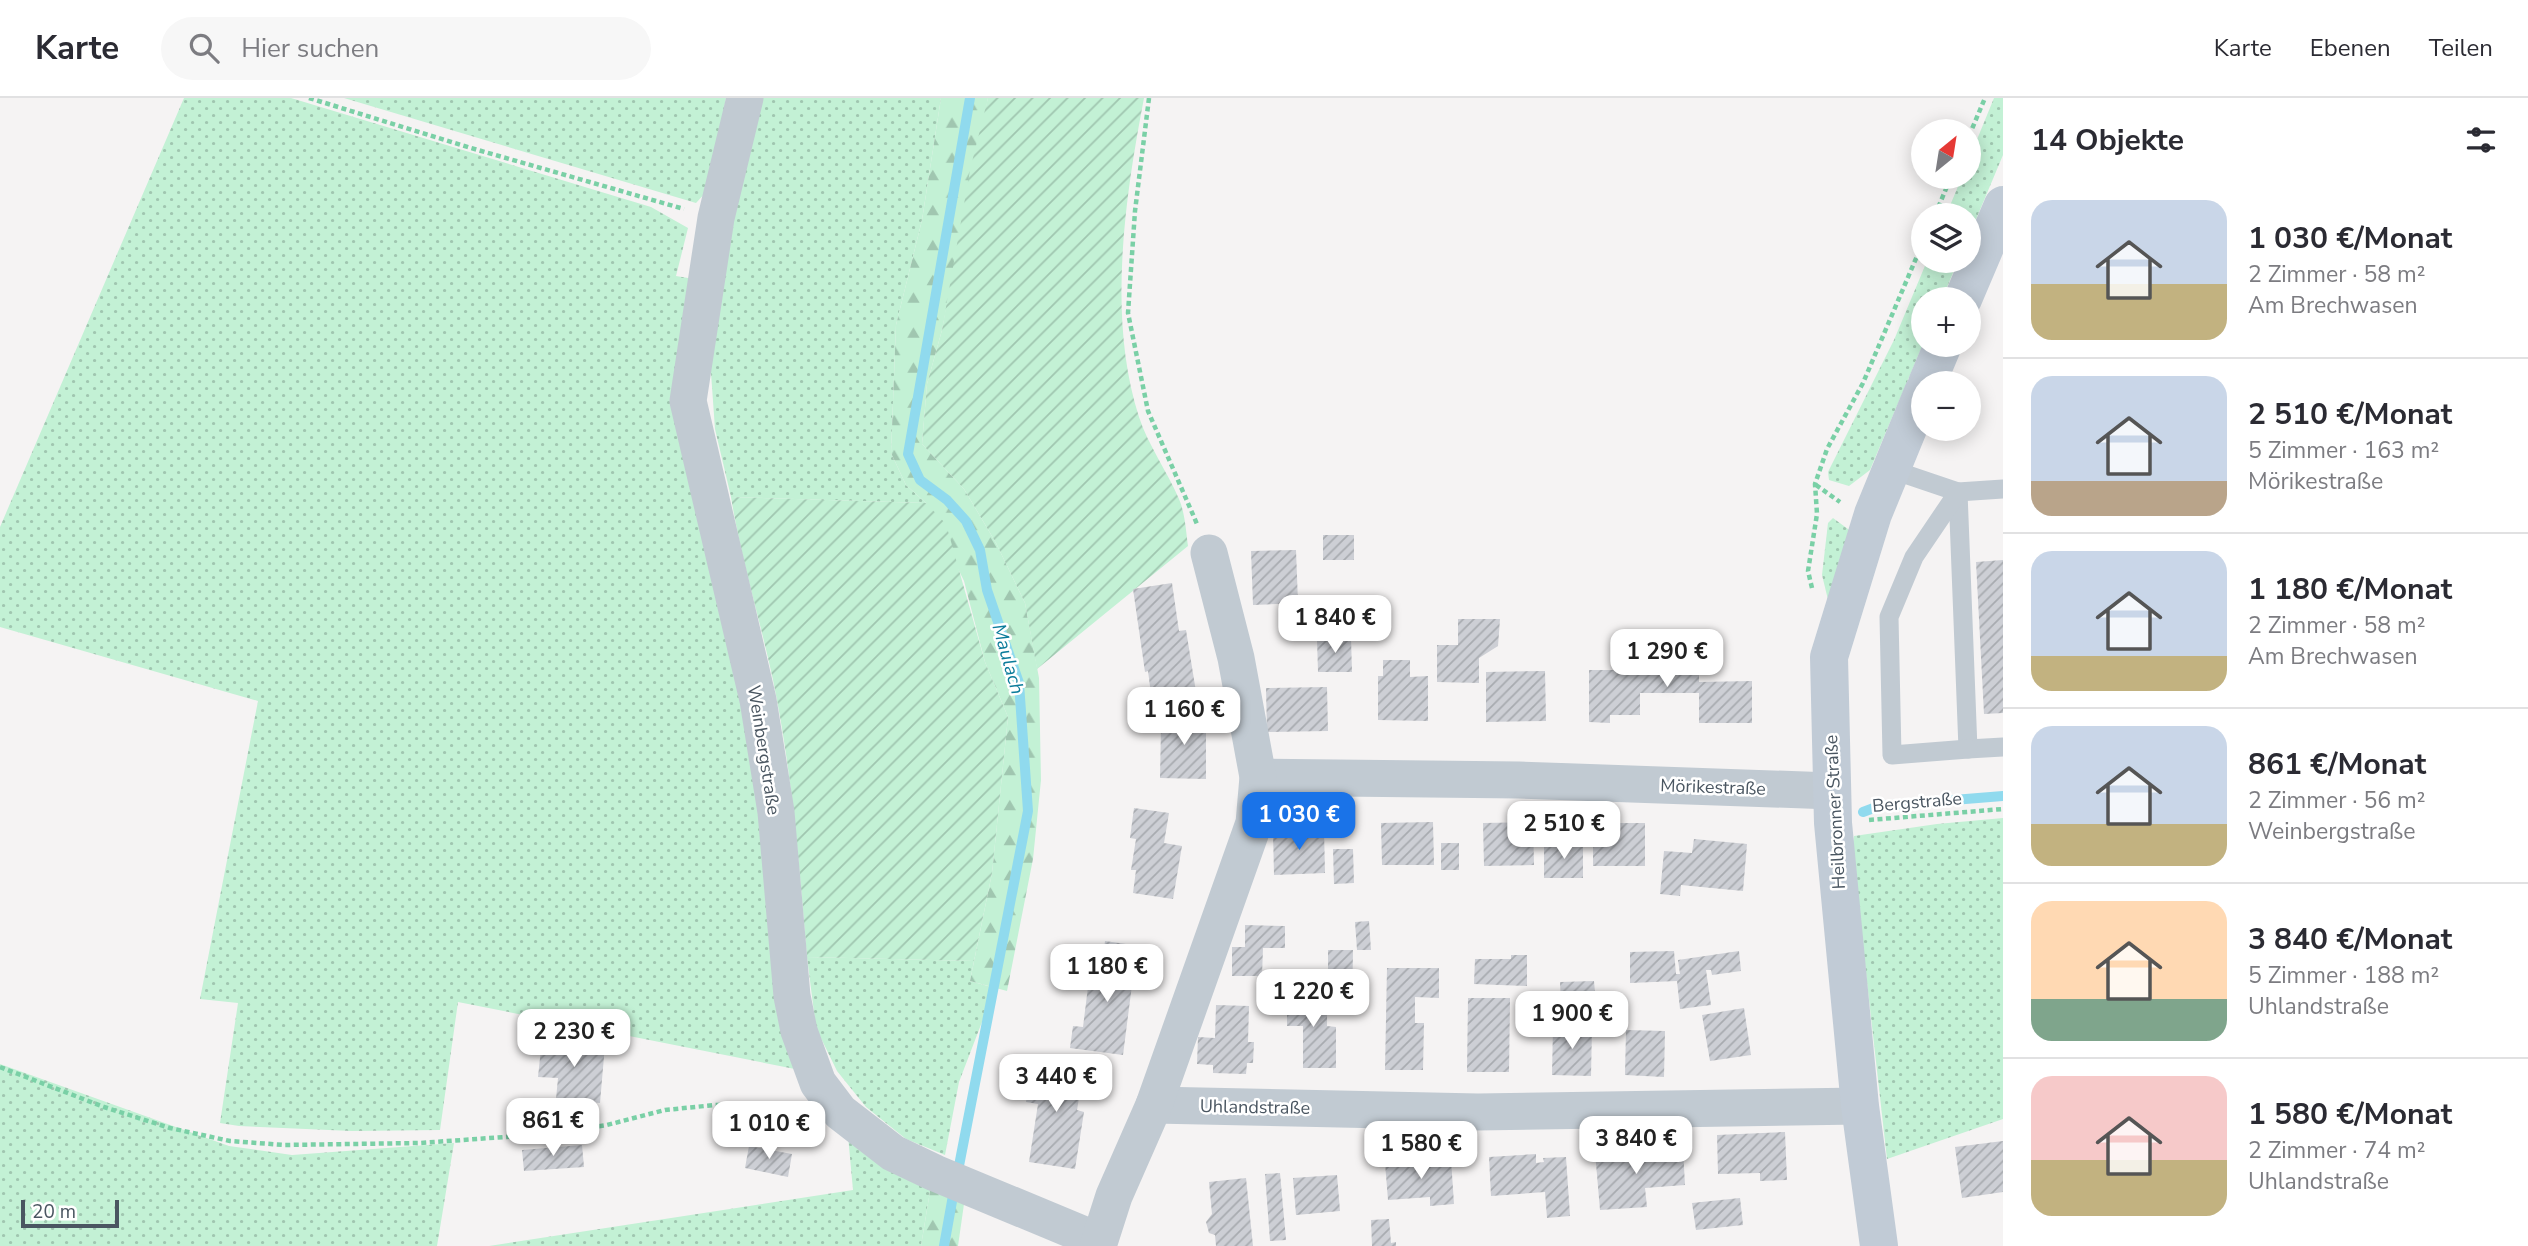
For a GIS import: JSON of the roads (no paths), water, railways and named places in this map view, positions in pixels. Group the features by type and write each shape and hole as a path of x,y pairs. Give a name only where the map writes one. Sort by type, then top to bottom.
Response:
{"main road":[{"path":"1968,287 2003,205"},
{"name":"Heilbronner Straße","path":"1879,1246 1860,1106 1832,807 1829,657 1873,514 1911,420"}],"street":[{"name":"Weinbergstraße","path":"745,98 716,218 688,401 758,700 776,812 792,996 799,1031 818,1083 840,1112 892,1153 1098,1244"},
{"path":"1098,1244 1114,1196 1154,1105 1254,823 1258,778 1236,658 1209,554"},
{"name":"Mörikestraße","path":"1258,778 1519,780 1832,807"},
{"name":"Uhlandstraße","path":"1154,1105 1478,1112 1860,1106"}],"lane":[{"path":"1890,469 1958,492 2003,489"},
{"path":"1958,492 1914,557 1889,617 1892,755 2003,747"},
{"path":"1958,492 1968,749"}],"waterway":[{"name":"Maulach","path":"957,1176 1028,811 1019,683 987,590 980,550 966,521 947,500 920,480 908,454 970,98"},
{"path":"1863,812 1879,806 2003,796"},
{"name":"Maulach","path":"944,1246 954,1190"}]}
